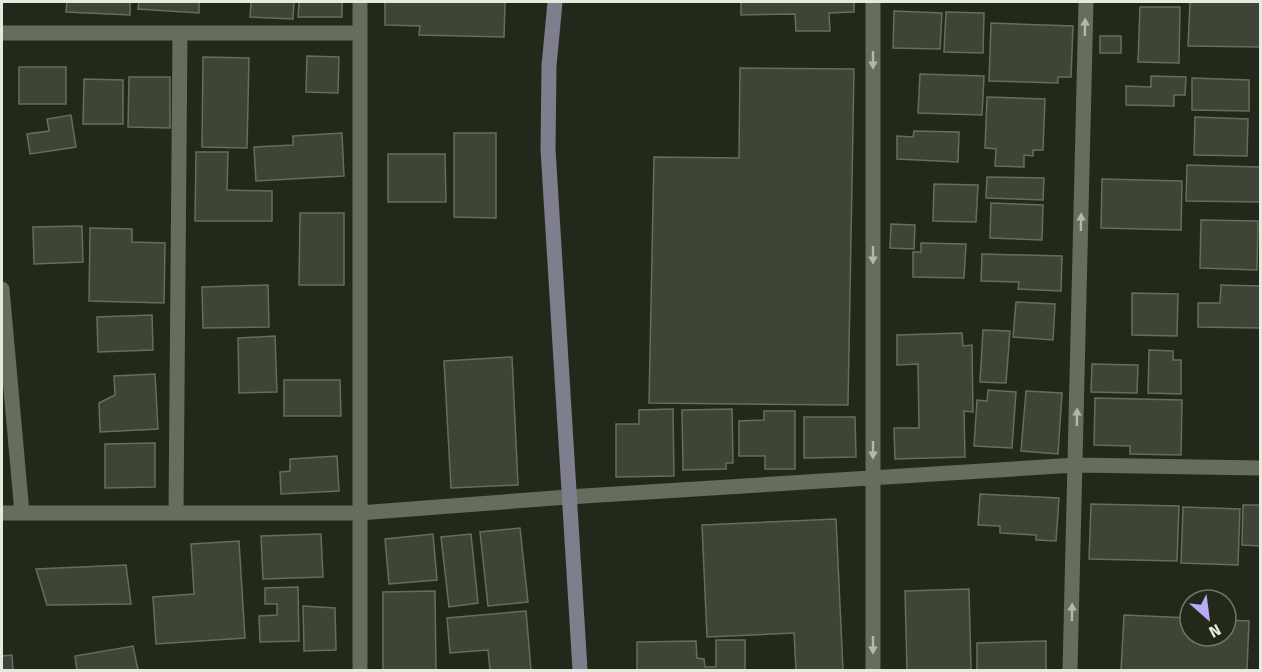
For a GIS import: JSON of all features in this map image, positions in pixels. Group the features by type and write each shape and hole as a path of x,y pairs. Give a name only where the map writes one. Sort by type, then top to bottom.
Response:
{"street":[{"path":"360,2 360,670"},
{"path":"555,2 549,66 548,149 580,670"},
{"path":"873,2 873,670"},
{"path":"1070,670 1086,2"},
{"path":"2,33 360,33"},
{"path":"176,512 180,33"},
{"path":"2,289 22,513"},
{"path":"2,513 359,513 568,497 1076,465 1260,468"}],"building":[{"path":"67,2 130,2 130,15 66,12"},
{"path":"139,2 199,2 199,13 138,9"},
{"path":"251,2 294,2 293,19 250,17"},
{"path":"299,2 342,2 342,17 298,17"},
{"path":"385,2 505,2 504,37 419,35 420,26 385,25"},
{"path":"741,2 854,2 854,12 829,13 830,31 796,31 795,14 741,15"},
{"path":"1190,2 1260,2 1260,47 1188,46"},
{"path":"1140,7 1180,7 1179,63 1138,62"},
{"path":"894,11 942,13 940,49 893,48"},
{"path":"946,12 984,13 983,53 944,52"},
{"path":"991,23 1073,26 1071,77 1058,77 1058,83 989,81"},
{"path":"1100,36 1121,36 1121,53 1100,53"},
{"path":"307,56 339,57 338,93 306,92"},
{"path":"203,57 249,58 247,148 202,147"},
{"path":"19,67 66,67 66,104 19,104"},
{"path":"740,68 854,69 848,405 649,403 654,157 739,158"},
{"path":"920,74 984,76 982,115 918,113"},
{"path":"1151,76 1186,77 1185,95 1174,95 1174,106 1126,105 1126,86 1151,87"},
{"path":"129,77 170,77 170,128 128,127"},
{"path":"1192,78 1249,80 1249,111 1192,110"},
{"path":"84,79 123,80 123,124 83,124"},
{"path":"987,97 1045,99 1043,150 1033,150 1033,156 1024,155 1024,167 995,166 996,149 985,148"},
{"path":"71,115 76,147 30,154 27,134 49,131 47,119"},
{"path":"1195,117 1248,119 1247,156 1194,155"},
{"path":"914,131 959,132 958,162 897,159 897,136 913,137"},
{"path":"342,133 344,176 256,181 254,147 293,145 293,136"},
{"path":"454,133 496,133 496,218 454,217"},
{"path":"196,152 228,152 227,190 272,191 272,221 195,221"},
{"path":"388,154 445,154 446,202 388,202"},
{"path":"1187,165 1260,167 1260,202 1186,201"},
{"path":"987,177 1044,178 1043,200 986,198"},
{"path":"1102,179 1182,181 1181,230 1101,228"},
{"path":"934,184 978,185 976,222 933,221"},
{"path":"991,203 1043,205 1042,240 990,238"},
{"path":"300,213 344,213 344,285 299,285"},
{"path":"1201,220 1258,221 1257,270 1200,268"},
{"path":"891,224 915,225 914,249 890,248"},
{"path":"82,226 83,262 34,264 33,227"},
{"path":"90,228 132,229 132,242 165,243 164,303 89,301"},
{"path":"921,243 966,244 964,278 913,277 913,252 921,252"},
{"path":"982,254 1062,256 1061,291 1018,289 1019,282 981,281"},
{"path":"268,285 269,327 203,328 202,287"},
{"path":"1221,285 1260,286 1260,328 1198,327 1198,303 1220,303"},
{"path":"1132,293 1178,294 1177,336 1132,335"},
{"path":"1016,302 1055,304 1053,340 1013,337"},
{"path":"152,315 153,350 98,352 97,317"},
{"path":"983,330 1010,331 1006,383 980,382"},
{"path":"962,333 963,346 972,345 973,412 964,411 965,457 895,459 894,428 919,428 918,364 897,365 897,335"},
{"path":"275,336 277,392 239,393 238,338"},
{"path":"1149,350 1173,351 1173,360 1181,360 1181,394 1148,393"},
{"path":"512,357 518,485 451,488 444,361"},
{"path":"1092,364 1138,365 1137,393 1091,392"},
{"path":"155,374 158,429 100,432 99,403 115,395 114,376"},
{"path":"284,380 340,380 341,416 284,416"},
{"path":"988,390 1016,392 1012,448 974,446 977,400 987,401"},
{"path":"1026,391 1062,393 1058,454 1021,451"},
{"path":"1095,398 1182,400 1181,455 1130,454 1130,446 1094,445"},
{"path":"673,409 674,476 616,477 616,424 639,424 639,410"},
{"path":"732,409 733,463 726,463 726,469 683,470 682,410"},
{"path":"764,411 795,411 795,469 765,469 765,456 739,456 739,421 764,420"},
{"path":"804,417 855,417 856,457 804,458"},
{"path":"155,443 155,487 105,488 105,444"},
{"path":"337,456 339,491 281,494 280,472 290,471 290,459"},
{"path":"980,494 1059,498 1056,541 1036,540 1036,535 1000,533 1000,526 978,525"},
{"path":"1091,504 1179,506 1177,561 1089,559"},
{"path":"1243,505 1260,505 1260,546 1242,545"},
{"path":"1183,507 1240,509 1238,565 1181,563"},
{"path":"836,519 843,670 796,670 794,633 707,637 702,525"},
{"path":"520,528 528,602 488,606 480,532"},
{"path":"321,534 323,577 263,579 261,536"},
{"path":"433,534 437,580 389,584 385,539"},
{"path":"471,534 478,603 449,607 441,537"},
{"path":"239,541 245,638 156,644 153,597 194,594 191,544"},
{"path":"126,565 131,604 47,605 36,569"},
{"path":"298,587 299,641 260,642 259,616 277,615 277,604 265,604 265,588"},
{"path":"969,589 971,670 907,670 905,591"},
{"path":"435,591 436,670 383,670 383,592"},
{"path":"303,606 335,608 336,650 304,651"},
{"path":"526,611 531,670 490,670 488,650 450,653 447,618"},
{"path":"1124,615 1178,617 1178,648 1238,648 1238,621 1249,621 1247,670 1121,670"},
{"path":"716,640 745,640 745,670 637,670 637,642 696,641 697,658 704,659 705,667 716,667"},
{"path":"1046,641 1046,670 977,670 977,643"},
{"path":"133,646 138,670 77,670 75,656"},
{"path":"12,655 13,670 2,670 2,656"}]}
